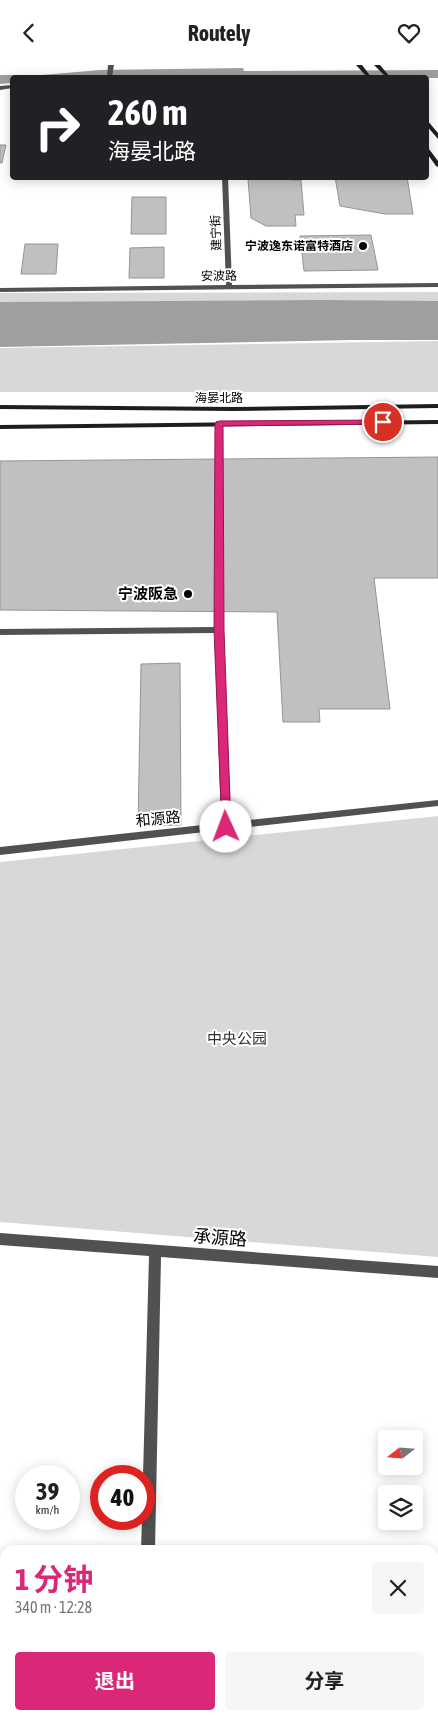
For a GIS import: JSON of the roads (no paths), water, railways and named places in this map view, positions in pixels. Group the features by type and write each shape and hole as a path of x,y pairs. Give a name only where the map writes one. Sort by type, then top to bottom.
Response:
{"main road":[{"path":"359,65 367,75"},
{"path":"377,65 386,75"},
{"path":"429,125 438,137"},
{"path":"429,152 438,165"},
{"name":"海晏北路","path":"0,407 233,409 438,406"},
{"name":"海晏北路","path":"0,427 438,422"}],"street":[{"name":"建宁街","path":"225,180 229,287"},
{"name":"安波路","path":"0,289 438,285"},
{"path":"219,423 219,630 226,827"},
{"path":"0,632 219,630"},
{"name":"和源路","path":"0,851 438,803"},
{"name":"承源路","path":"0,1239 438,1272"},
{"path":"148,1545 155,1251"}],"place":[{"name":"宁波逸东诺富特酒店","path":"363,246"},
{"name":"宁波阪急","path":"188,594"}],"park label":[{"name":"中央公园","path":"237,1039"}]}
